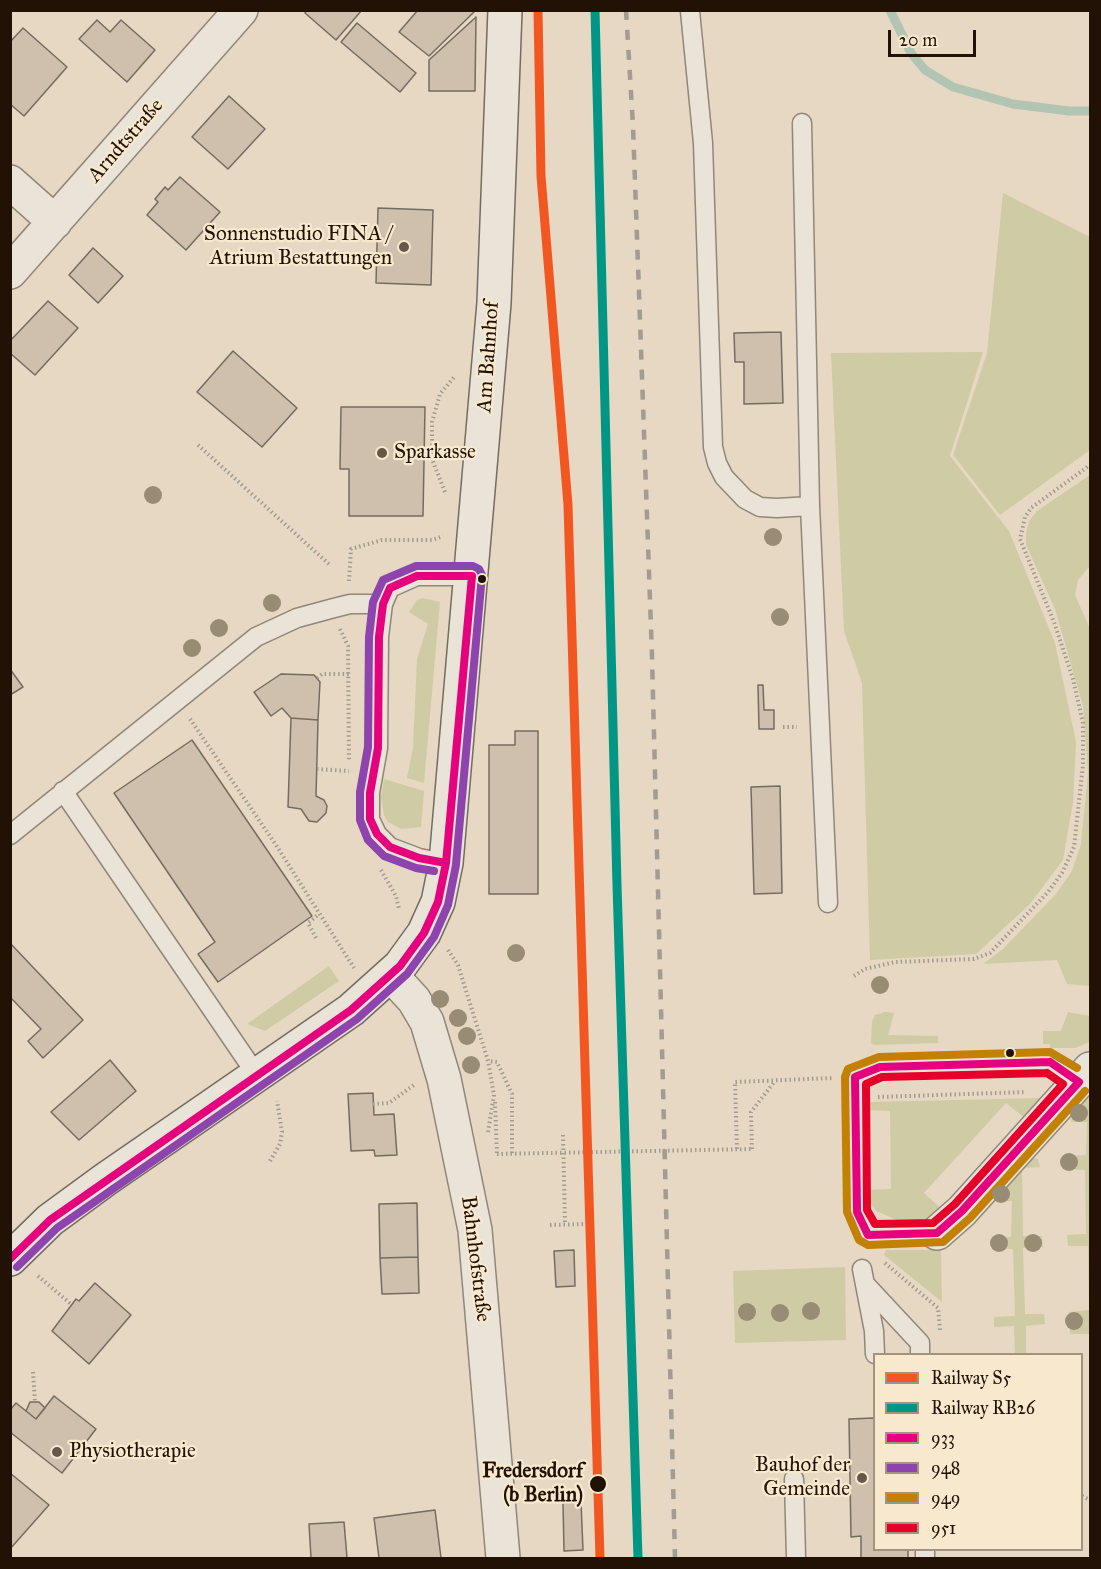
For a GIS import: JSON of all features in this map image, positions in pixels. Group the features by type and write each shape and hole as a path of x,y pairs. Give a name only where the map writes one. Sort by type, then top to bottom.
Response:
{"main road":[{"name":"Arndtstraße","path":"10,272 241,10"},
{"name":"Am Bahnhof","path":"23,1266 50,1220 256,1074 351,1010 378,970 424,933 438,902 446,863 494,294 505,10"},
{"path":"10,182 55,222"},
{"name":"Bahnhofstraße","path":"378,970 414,1000 427,1022 444,1079 475,1230 503,1558"},
{"path":"937,1233 962,1211 1085,1076"}],"lane":[{"path":"690,11 704,143 713,447 724,477 745,498 760,507 810,506"},
{"path":"802,123 810,506 828,903"},
{"path":"446,863 419,858 390,847 378,834 370,819 370,793 378,748 379,637 383,604 390,588 417,576 472,576"},
{"path":"10,835 63,790 118,749 256,637 297,618 345,606 383,604"},
{"path":"63,790 256,1074"},
{"path":"937,1233 868,1234 857,1212 855,1077 880,1067 1050,1062 1085,1076"},
{"path":"875,1353 874,1331 864,1277 920,1343 920,1353"},
{"path":"794,1479 796,1558"}],"path":[{"path":"448,501 432,459 432,422 441,394 462,368"},
{"path":"424,438 432,438"},
{"path":"198,445 331,566"},
{"path":"854,976 866,969 895,962 974,959 990,953 1048,892 1062,873 1074,847 1083,765 1083,723 1073,679 1058,633 1020,539 1025,517 1031,508 1090,465"},
{"path":"349,780 350,674 348,645 340,629 345,606 351,549 382,540 432,540 443,536 446,528"},
{"path":"330,630 340,629"},
{"path":"317,678 322,674 350,674"},
{"path":"178,700 276,845 356,971 378,970"},
{"path":"317,769 349,771"},
{"path":"379,867 396,896 400,913"},
{"path":"316,938 308,923 319,914"},
{"path":"443,944 458,965 488,1061 494,1095 498,1154 752,1149 751,1112 775,1081"},
{"path":"488,1061 497,1062 512,1094 512,1154"},
{"path":"737,1149 735,1082 855,1077"},
{"path":"373,1104 389,1103 423,1078"},
{"path":"855,1098 1036,1092"},
{"path":"487,1136 494,1095"},
{"path":"270,1161 280,1144 282,1132 277,1101"},
{"path":"563,1135 565,1224"},
{"path":"550,1225 584,1224"},
{"path":"868,1234 870,1251 938,1308 940,1333"},
{"path":"23,1266 72,1305"},
{"path":"33,1372 35,1402"}],"shaded area":[{"path":"1003,193 1090,237 1090,450 1000,515 953,455 987,353"},
{"path":"983,352 950,456 1009,531 1055,643 1076,742 1073,802 1063,860 1030,904 976,954 870,960 862,683 844,631 831,353"},
{"path":"1090,475 1090,566 1078,580 1075,595 1090,629 1090,986 1067,984 1057,960 983,964 1003,949 1056,894 1072,871 1081,844 1088,772 1083,706 1055,609 1026,545 1026,533 1029,521 1037,511"},
{"path":"423,598 440,602 424,783 407,778 413,748 417,659 428,624 409,612 417,600"},
{"path":"384,779 424,791 421,827 401,829 388,822 384,815 381,797"},
{"path":"329,966 339,981 265,1031 247,1024"},
{"path":"885,1012 894,1013 888,1035 938,1036 938,1043 874,1045 871,1043 872,1021 875,1015"},
{"path":"1068,1012 1090,1016 1090,1042 1075,1048 1050,1048 1050,1044 1043,1044 1043,1031 1061,1031"},
{"path":"1090,1096 1090,1334 1070,1334 1069,1312 1089,1310 1088,1246 1068,1246 1067,1235 1086,1234 1085,1170 1067,1169 1066,1156 1086,1155 1087,1122 1071,1122 1072,1113"},
{"path":"1043,1098 1026,1119 1006,1103 924,1193 943,1210 934,1217 922,1220 897,1220 876,1211 870,1202 868,1190 891,1189 890,1111 867,1110 871,1102"},
{"path":"1028,1157 1038,1159 1040,1167 1022,1168 1023,1236 1042,1236 1043,1247 1023,1248 1025,1314 1044,1314 1045,1324 1026,1326 1026,1353 1015,1353 1014,1326 994,1327 994,1317 1015,1316 1013,1249 992,1249 992,1238 1011,1237 1012,1201 991,1202"},
{"path":"886,1250 941,1250 942,1302 884,1255"},
{"path":"845,1267 846,1340 735,1343 733,1271"}],"building":[{"path":"307,10 362,10 336,40 305,13"},
{"path":"418,10 472,10 474,12 429,56 399,32"},
{"path":"476,17 475,91 429,91 429,60"},
{"path":"97,20 110,32 121,20 155,50 127,82 79,39"},
{"path":"357,23 416,73 400,92 341,42"},
{"path":"23,28 67,67 24,116 10,104 10,42"},
{"path":"229,96 265,129 228,169 192,137"},
{"path":"180,177 220,212 186,250 147,215 158,202 155,199 165,187 168,190"},
{"name":"Sonnenstudio FINA / Atrium Bestattungen","path":"378,208 433,210 431,285 376,283"},
{"path":"93,248 123,276 98,303 69,275"},
{"path":"48,301 78,328 35,375 10,353 10,341"},
{"path":"781,332 783,403 744,404 744,362 735,362 734,333"},
{"path":"233,351 297,408 262,447 197,392"},
{"name":"Sparkasse","path":"341,407 425,407 423,516 349,516 349,469 340,469"},
{"path":"10,669 23,687 10,695"},
{"path":"281,674 314,675 320,682 318,720 291,718 282,708 271,716 254,692"},
{"path":"758,685 763,685 764,710 774,710 774,729 759,729"},
{"path":"291,718 318,720 316,796 324,800 327,806 326,813 317,822 309,821 301,809 288,807"},
{"path":"515,731 538,731 538,894 489,894 489,745 515,745"},
{"path":"192,740 312,916 218,982 198,954 215,942 114,793"},
{"path":"780,786 782,893 754,894 751,787"},
{"path":"10,943 83,1020 43,1058 28,1041 41,1029 10,997"},
{"path":"110,1060 136,1091 79,1140 51,1112"},
{"path":"373,1093 374,1115 394,1114 397,1155 375,1156 374,1150 351,1151 348,1094"},
{"path":"417,1203 418,1257 380,1258 379,1204"},
{"path":"574,1250 575,1286 556,1287 554,1251"},
{"path":"418,1257 419,1293 382,1294 380,1258"},
{"path":"95,1283 131,1315 89,1364 52,1331 76,1299 79,1301"},
{"name":"Physiotherapie","path":"54,1396 96,1429 62,1473 10,1432 10,1410 16,1403 36,1419"},
{"path":"30,1402 39,1402 45,1408 36,1419 26,1411"},
{"name":"Bauhof der Gemeinde","path":"873,1418 873,1551 908,1551 908,1558 861,1558 861,1536 851,1537 849,1419"},
{"path":"10,1473 49,1505 10,1549"},
{"path":"581,1502 583,1550 564,1551 563,1503"},
{"path":"435,1510 441,1558 379,1558 374,1518"},
{"path":"344,1522 347,1558 311,1558 309,1524"}],"waterway":[{"path":"890,10 911,53 925,70 953,87 1013,104 1069,111 1090,111"}],"railway":[{"path":"626,10 633,126 652,656 675,1558"}],"rail line":[{"name":"S5","path":"538,10 541,176 568,505 600,1558"},
{"name":"RB26","path":"595,10 617,885 638,1558"}],"transit line":[{"name":"948","path":"434,871 416,868 384,856 368,840 360,820 360,792 368,747 369,637 373,602 383,580 416,566 473,566 479,569 482,575 456,864"},
{"name":"933","path":"417,576 472,576 446,863 419,858 390,847 377,834 370,819 370,793 378,748 379,637 383,604 390,588 417,576"},
{"name":"933","path":"10,1259 50,1220 351,1010 400,966 424,933 438,902 446,863"},
{"name":"948","path":"17,1267 57,1228 357,1019 407,974 434,937 448,905 456,865"},
{"name":"949","path":"1077,1068 1050,1052 879,1057 848,1069 845,1077 847,1212 859,1240 868,1245 943,1242 970,1218 1085,1091"},
{"name":"933","path":"1050,1062 1079,1082 962,1211 937,1233 868,1235 857,1212 855,1077 880,1067 1050,1062"},
{"name":"951","path":"1047,1073 1063,1084 955,1204 933,1223 875,1224 867,1210 866,1084 882,1077 1047,1073"}],"place":[{"name":"Sonnenstudio FINA / Atrium Bestattungen","path":"404,247"},
{"name":"Sparkasse","path":"382,453"},
{"name":"Physiotherapie","path":"57,1452"},
{"name":"Bauhof der Gemeinde","path":"862,1478"},
{"name":"Fredersdorf (b Berlin)","path":"598,1484"}]}
